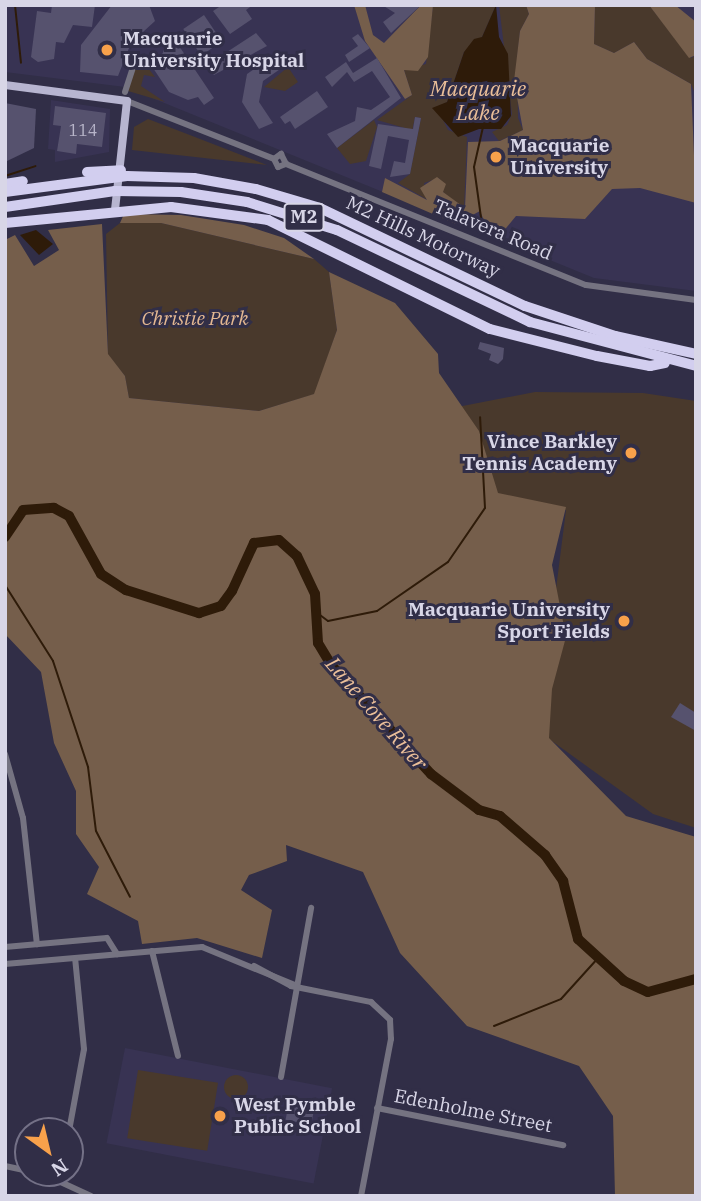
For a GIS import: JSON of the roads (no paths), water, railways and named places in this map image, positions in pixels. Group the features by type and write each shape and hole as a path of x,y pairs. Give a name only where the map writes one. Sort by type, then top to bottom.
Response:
{"highway":[{"name":"M2","path":"5,184 143,169 231,185"},
{"name":"M2 Hills Motorway","path":"5,192 127,176 231,185 320,208 554,316 696,354"},
{"name":"M2 Hills Motorway","path":"5,207 115,191 181,192 258,204 337,230 530,322 669,362 696,366"},
{"name":"M2","path":"5,223 115,205 171,207 268,220 490,329 650,366 669,362"}],"main road":[{"path":"5,85 127,102 115,205"}],"street":[{"path":"125,92 136,59"},
{"name":"Talavera Road","path":"127,102 274,159 281,154 286,164 586,285 696,300"},
{"path":"5,754 23,818 37,944"},
{"path":"281,1077 311,908"},
{"path":"5,947 107,938 117,954"},
{"path":"5,964 202,947 298,986 371,1002 386,1013 392,1034 361,1196"},
{"path":"152,951 178,1056"},
{"path":"72,1117 84,1049 75,958"},
{"name":"Edenholme Street","path":"377,1108 563,1145"},
{"path":"76,1187 91,1196"}],"water":[{"name":"Macquarie Lake","path":"496,5 499,37 508,54 511,116 501,129 479,129 458,137 432,108 447,102 464,52 474,39 482,37"},
{"path":"36,230 53,244 39,255 20,235"}],"waterway":[{"path":"15,5 21,63"},
{"path":"483,127 474,167 483,232"},
{"path":"5,176 35,166"},
{"path":"316,612 328,621 377,611 448,562 485,508 480,417"},
{"name":"Lane Cove River","path":"5,537 23,510 54,508 69,516 101,574 126,590 199,613 221,606 232,591 254,543 279,540 297,556 315,594 318,643 332,666 431,774 479,810 500,816 545,855 563,881 578,939 624,981 648,992 696,979"},
{"path":"5,585 53,661 88,767 96,831 130,897"},
{"path":"494,1026 561,999 599,957"}],"place":[{"name":"Macquarie University Hospital","path":"107,50"},
{"name":"Macquarie University","path":"496,157"},
{"name":"Vince Barkley Tennis Academy","path":"631,453"},
{"name":"Macquarie University Sport Fields","path":"624,621"},
{"name":"West Pymble Public School","path":"220,1116"}],"park label":[{"name":"Christie Park","path":"195,319"}]}
